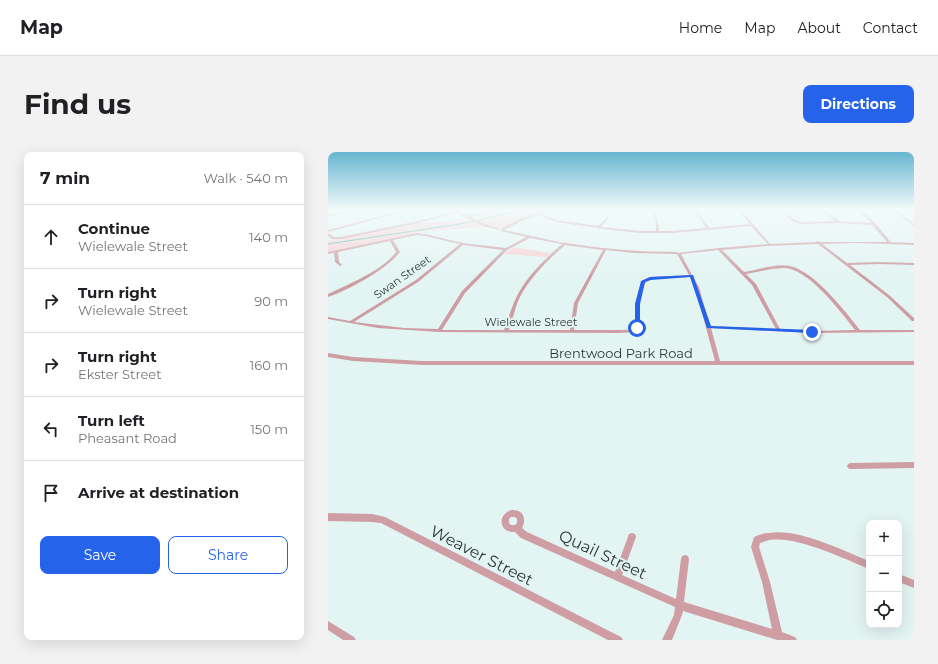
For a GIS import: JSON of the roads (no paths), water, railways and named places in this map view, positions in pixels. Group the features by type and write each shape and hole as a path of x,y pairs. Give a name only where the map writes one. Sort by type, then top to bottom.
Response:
{"street":[{"path":"328,234 333,238 341,238 371,232"},
{"path":"508,232 528,237 605,249 679,254 769,244 818,242 889,242 914,244"},
{"path":"651,232 662,232"},
{"path":"758,232 769,244"},
{"path":"880,232 889,242"},
{"path":"328,253 421,234 462,244 506,249"},
{"path":"439,331 463,292 506,249 528,237"},
{"path":"328,296 372,272 392,259 398,252 392,239"},
{"path":"818,242 897,304 914,320"},
{"path":"506,331 514,306 521,293 547,259 565,243"},
{"name":"Swan Street","path":"351,322 416,281 462,244"},
{"path":"572,331 576,303 605,249"},
{"path":"719,249 754,284 778,329"},
{"path":"336,251 337,262 340,265"},
{"path":"679,254 692,276 709,327 718,364"},
{"path":"847,264 914,264"},
{"path":"743,273 786,267 797,270 830,298 859,332"},
{"name":"Wielewale Street","path":"328,318 381,327 439,331 632,330 637,328 638,325 637,304 642,282 650,278 692,276"},
{"path":"709,327 778,329 812,332 914,331"},
{"name":"Brentwood Park Road","path":"328,355 353,359 422,363 914,363"},
{"path":"850,466 914,465"},
{"name":"Weaver Street","path":"328,517 372,518 382,520 618,640"},
{"name":"Quail Street","path":"516,528 524,535 617,576 679,606 792,640"},
{"path":"617,576 632,537"},
{"path":"778,636 766,582 755,547 757,540 775,537 800,539 866,564"},
{"path":"667,640 674,627 679,606 685,559"},
{"path":"902,579 914,584"},
{"path":"328,624 351,640"}],"waterway":[{"path":"328,244 408,232"}]}
